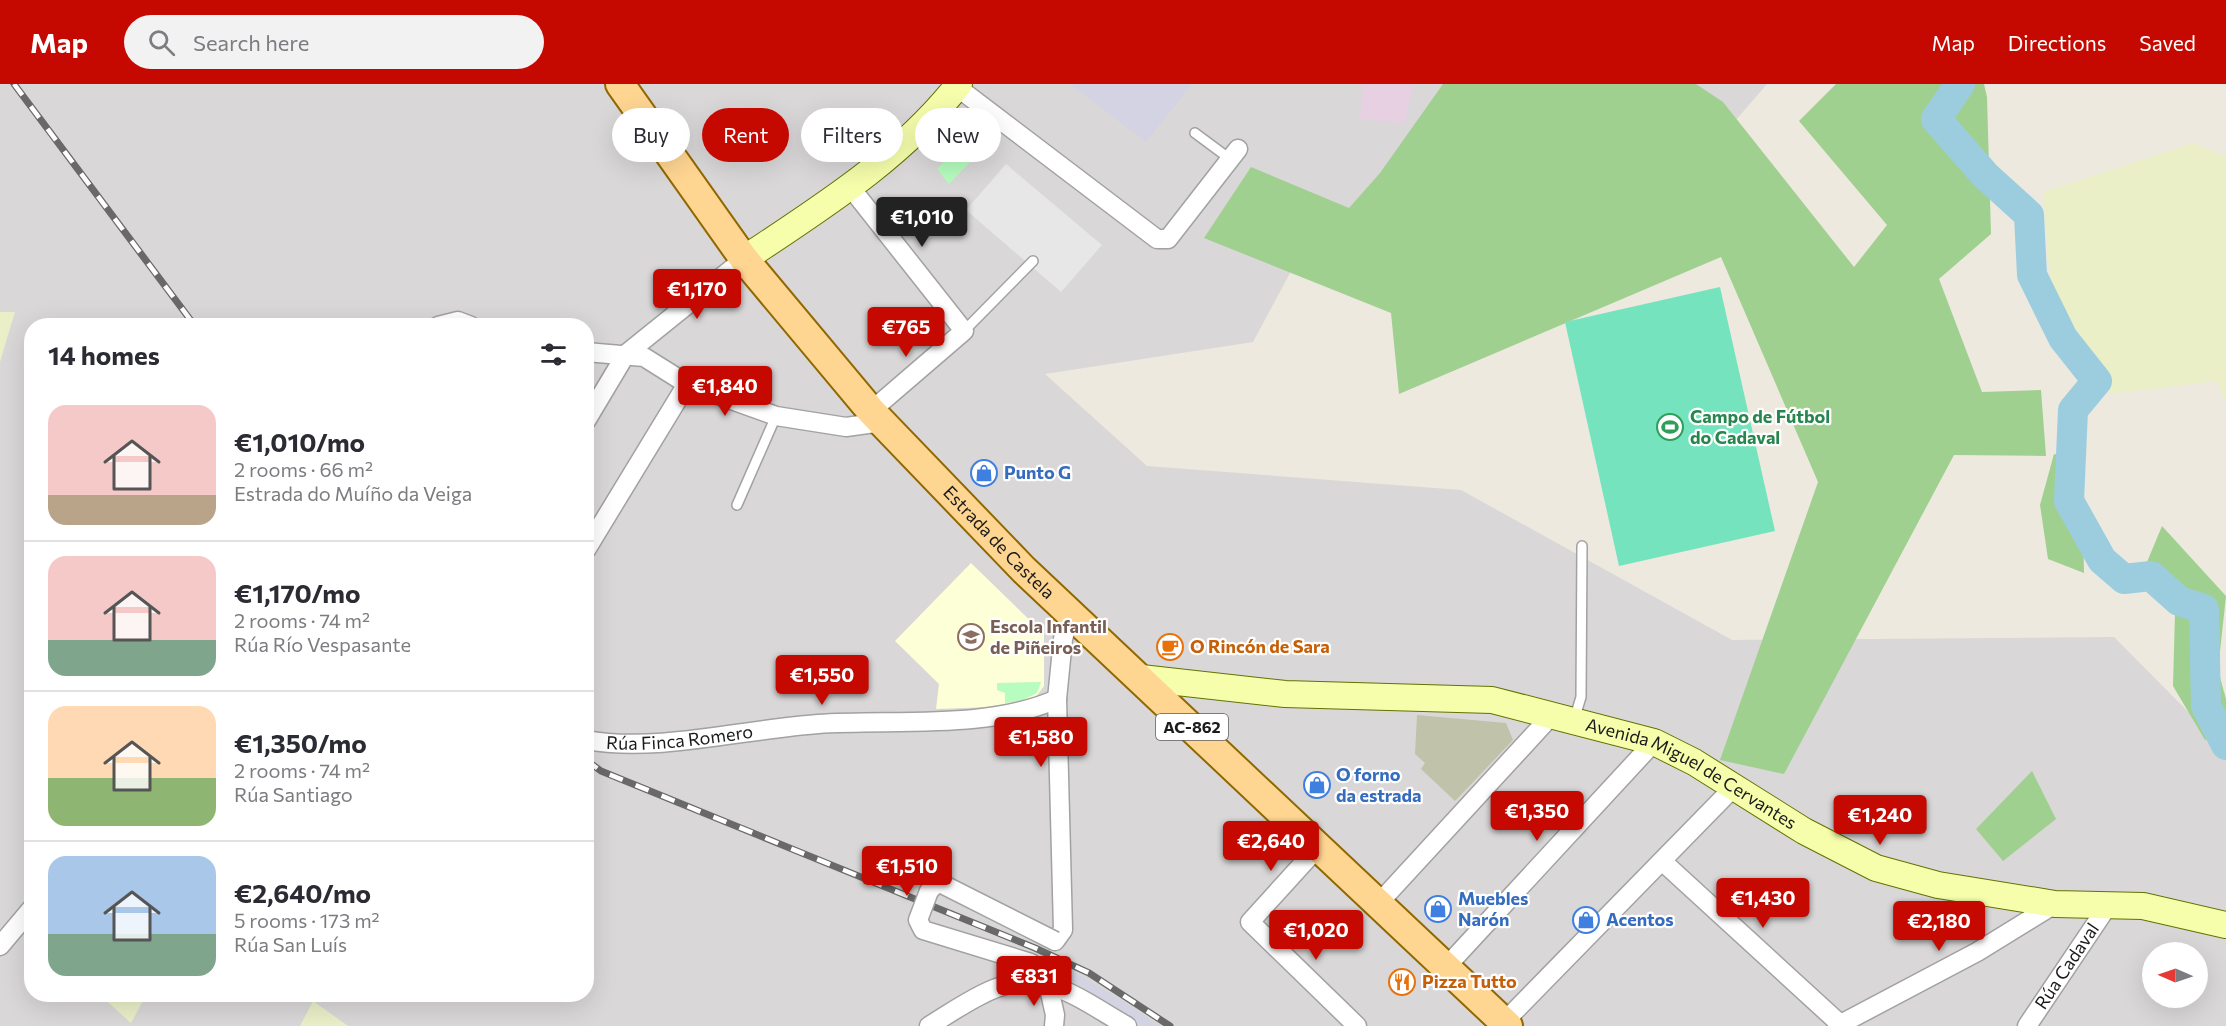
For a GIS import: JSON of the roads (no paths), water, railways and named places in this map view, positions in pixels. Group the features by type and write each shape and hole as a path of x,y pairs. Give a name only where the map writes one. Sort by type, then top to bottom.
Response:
{"main road":[{"name":"Estrada de Castela","path":"620,84 744,258 876,417 1024,570 1506,1024"}],"street":[{"path":"594,408 626,354 744,258 851,188 911,138 958,85 1157,239 1168,239 1234,154"},
{"path":"594,352 644,357 687,384 776,416 846,427 876,417 964,331 851,188"},
{"path":"594,537 687,384"},
{"path":"1071,612 1063,639 1057,699 1063,930 1055,940 938,882 929,891 918,920 923,930 1031,963 1048,984 1127,1026"},
{"name":"Avenida Miguel de Cervantes","path":"1141,678 1285,694 1492,700 1654,742 1694,762 1804,831 1876,868 1938,885 2055,904 2143,906 2226,925"},
{"name":"Rúa Finca Romero","path":"594,741 632,744 817,724 1002,717 1035,709 1057,699"},
{"path":"1378,904 1563,718"},
{"path":"1446,967 1654,742"},
{"path":"1506,1024 1733,788"},
{"path":"1319,846 1250,922 1357,1026"},
{"path":"1662,861 1838,1025 1977,952 2055,904"},
{"name":"Rúa Cadaval","path":"2027,1026 2107,906"},
{"path":"0,946 24,918"},
{"path":"929,1026 985,992 1007,985 1048,984"},
{"path":"1048,984 1055,1015 1054,1026"}],"lane":[{"path":"1196,133 1234,154"},
{"path":"964,331 1034,261"},
{"path":"737,505 776,416"},
{"path":"1563,718 1581,697 1582,546"}],"waterway":[{"path":"1960,84 1936,119 1985,175 2029,215 2032,275 2063,338 2097,381 2073,410 2069,501 2102,560 2124,579 2151,576 2179,601 2204,609 2206,706 2226,745"}],"railway":[{"path":"14,84 189,318"},
{"path":"594,766 601,771 1035,948 1089,973 1170,1026"}],"place":[{"name":"Campo de Fútbol do Cadaval","path":"1670,427"},
{"name":"Punto G","path":"984,473"},
{"name":"Escola Infantil de Piñeiros","path":"971,637"},
{"name":"O Rincón de Sara","path":"1170,647"},
{"name":"O forno da estrada","path":"1317,785"},
{"name":"Muebles Narón","path":"1438,909"},
{"name":"Acentos","path":"1586,920"},
{"name":"Pizza Tutto","path":"1402,982"}]}
